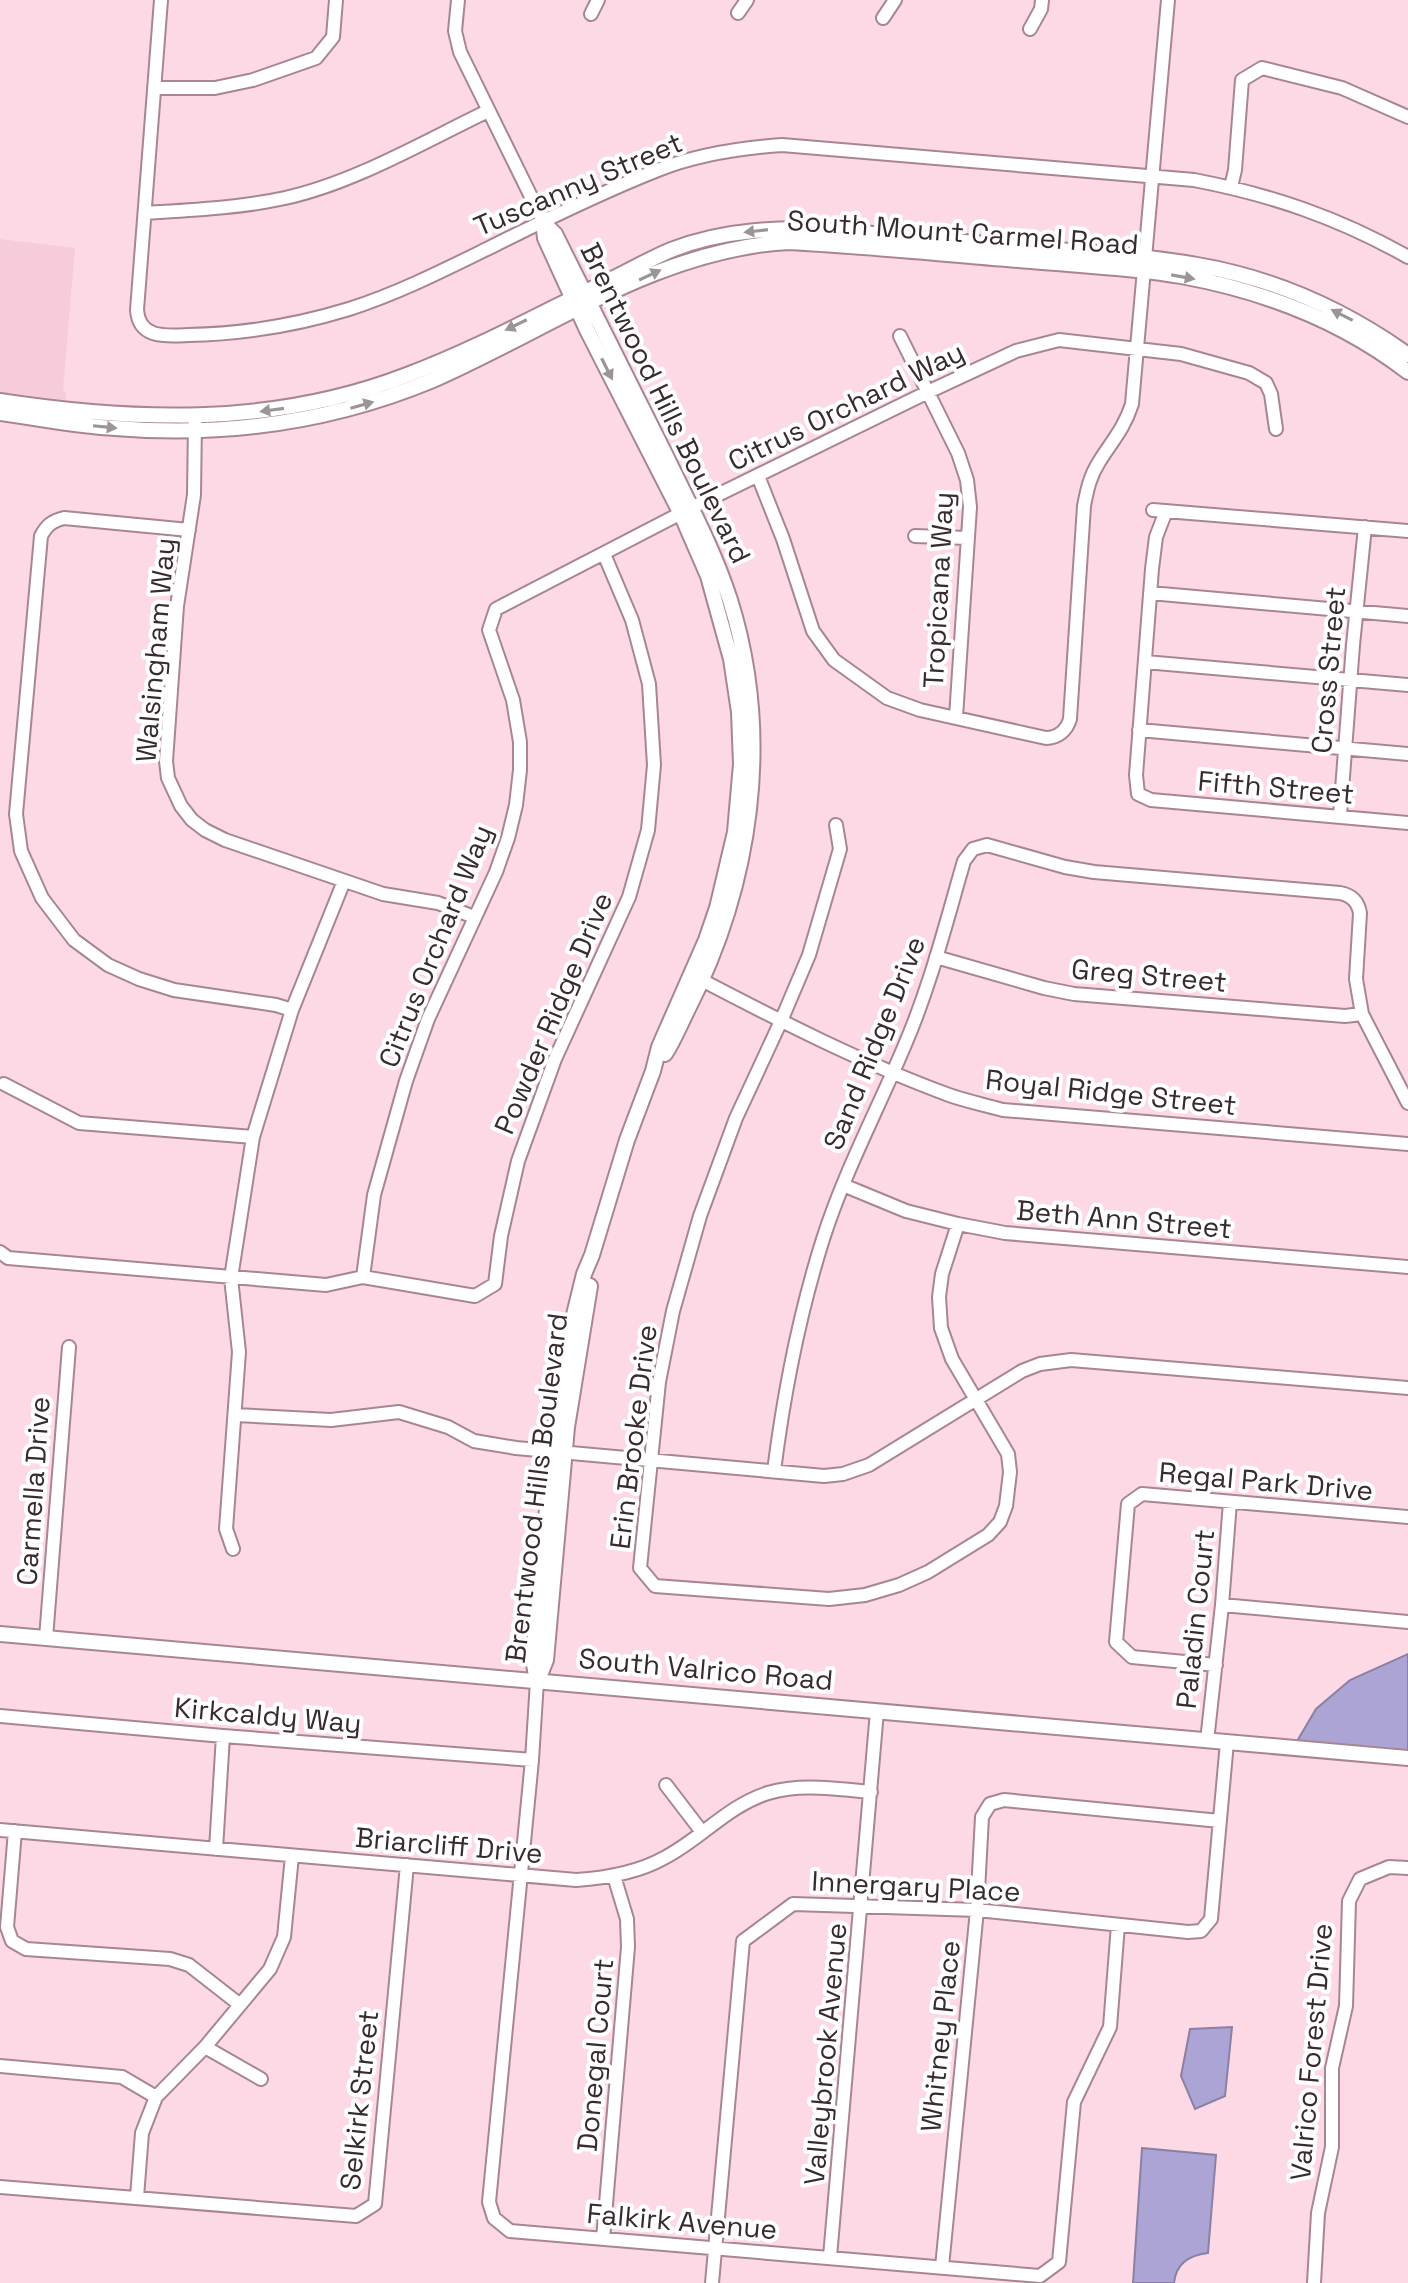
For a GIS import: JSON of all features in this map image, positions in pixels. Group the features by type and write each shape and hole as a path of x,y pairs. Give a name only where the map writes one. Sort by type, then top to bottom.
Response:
{"street":[{"name":"Tuscanny Street","path":"161,0 137,317 148,332 162,336 265,329 350,309 436,274 543,221 660,169 709,154 758,147 808,147 1194,180 1231,187 1324,216 1408,257"},
{"path":"154,88 215,88 253,80 316,58 333,37 336,0"},
{"name":"Brentwood Hills Boulevard","path":"458,0 457,42 488,111 543,221 555,234 581,301 686,511 714,557 731,604 747,682 752,737 750,810 741,867 720,939 697,978 668,1050 653,1071 619,1164 592,1255 592,1276 559,1452 546,1660 537,1681"},
{"path":"591,14 598,0"},
{"path":"738,13 747,0"},
{"path":"883,18 895,0"},
{"path":"1030,29 1041,9 1042,0"},
{"path":"758,476 813,631 834,660 887,698 920,710 1046,738 1057,736 1069,724 1084,506 1097,463 1126,422 1132,404 1168,0"},
{"path":"1231,187 1242,80 1262,68 1342,88 1408,117"},
{"path":"145,213 215,209 287,198 359,174 488,111"},
{"name":"South Mount Carmel Road","path":"0,413 112,428 284,423 402,393 457,369 581,301 686,261 768,243 1210,267 1296,293 1360,324 1408,355"},
{"name":"South Mount Carmel Road","path":"1145,264 1292,307 1365,343 1408,372"},
{"name":"Tropicana Way","path":"900,336 958,453 967,480 970,507 956,717"},
{"name":"Citrus Orchard Way","path":"363,1277 374,1195 406,1081 428,1019 496,872 516,805 520,742 513,700 489,630 496,609 928,392 1016,351 1059,340 1181,354 1249,373 1266,383 1271,394 1276,429"},
{"name":"South Mount Carmel Road","path":"0,401 195,424"},
{"name":"Walsingham Way","path":"195,424 195,481 178,596 166,744 168,778 173,793 192,820 215,836 383,894 438,903 474,917"},
{"path":"1408,531 1160,510 1139,730 1408,754"},
{"path":"189,530 64,518 46,526 41,536 16,814 21,851 42,898 74,940 108,965 174,990 292,1010"},
{"name":"Cross Street","path":"1340,816 1365,527"},
{"path":"915,536 967,538"},
{"name":"Powder Ridge Drive","path":"0,1252 8,1258 326,1285 363,1277 475,1296 495,1284 501,1236 518,1161 555,1059 629,897 648,830 654,765 649,684 632,620 604,554"},
{"path":"1150,593 1408,616"},
{"path":"1145,662 1408,685"},
{"name":"Fifth Street","path":"1139,730 1135,784 1140,797 1408,823"},
{"name":"Erin Brooke Drive","path":"836,825 840,849 809,955 736,1118 700,1216 673,1311 659,1382 640,1568 655,1586 829,1599 865,1595 928,1572 988,1535 1000,1522 1006,1506 1010,1472 1008,1454 952,1359 941,1328 939,1297 942,1274 958,1224"},
{"name":"Sand Ridge Drive","path":"774,1471 784,1392 800,1320 824,1237 843,1185 916,1018 966,856 973,849 987,845 1094,872 1348,895 1354,899 1360,913 1356,979 1362,1014 1408,1103"},
{"path":"233,1549 226,1529 239,1352 231,1278 253,1137 292,1010 344,881"},
{"name":"Greg Street","path":"936,957 1074,994 1345,1016 1362,1014"},
{"name":"Royal Ridge Street","path":"697,978 781,1021 893,1072 952,1096 1003,1110 1408,1144"},
{"path":"4,1084 79,1123 253,1137"},
{"name":"Beth Ann Street","path":"843,1185 906,1211 1005,1233 1408,1267"},
{"name":"Carmella Drive","path":"46,1638 69,1347"},
{"path":"235,1415 331,1420 399,1412 448,1427 474,1441 559,1452 824,1476 843,1474 869,1465 1028,1368 1065,1360 1408,1388"},
{"name":"Regal Park Drive","path":"1216,1665 1132,1657 1116,1642 1128,1504 1142,1494 1408,1517"},
{"name":"Paladin Court","path":"1207,1741 1230,1502"},
{"path":"1222,1605 1408,1622"},
{"name":"South Valrico Road","path":"0,1634 1408,1758"},
{"name":"Falkirk Avenue","path":"537,1681 489,2202 494,2218 510,2231 1040,2276 1059,2262 1074,2102 1110,2027 1118,1925"},
{"name":"Valleybrook Avenue","path":"830,2257 877,1711"},
{"name":"Kirkcaldy Way","path":"0,1716 532,1760"},
{"path":"216,1849 223,1736"},
{"name":"Innergary Place","path":"712,2283 743,1941 793,1904 977,1910 1201,1931 1211,1919 1227,1742"},
{"path":"666,1785 702,1832"},
{"name":"Briarcliff Drive","path":"0,1830 576,1880 614,1876 664,1858 734,1809 770,1793 818,1787 871,1792"},
{"name":"Whitney Place","path":"942,2267 977,1910 982,1817 990,1804 1004,1800 1220,1821"},
{"path":"15,1831 7,1927 12,1941 26,1949 170,1959 189,1965 239,2004"},
{"path":"137,2197 142,2133 156,2097 205,2047 270,1969 284,1937 292,1856"},
{"name":"Selkirk Street","path":"0,2187 356,2216 375,2204 407,1865"},
{"name":"Valrico Forest Drive","path":"1314,2283 1318,2213 1332,2147 1332,2068 1346,2006 1349,1901 1360,1879 1389,1867 1408,1868"},
{"name":"Donegal Court","path":"603,2239 628,1947 627,1919 614,1876"},
{"path":"205,2047 261,2079"},
{"path":"0,2066 122,2077 156,2097"}],"shaded area":[{"path":"0,239 75,248 63,389 66,400 0,392"},
{"path":"1408,1654 1408,1753 1296,1743 1316,1709 1350,1680"},
{"path":"1232,2027 1225,2096 1195,2109 1181,2076 1190,2029"},
{"path":"1142,2148 1216,2155 1208,2253 1185,2261 1174,2283 1133,2283"}]}
